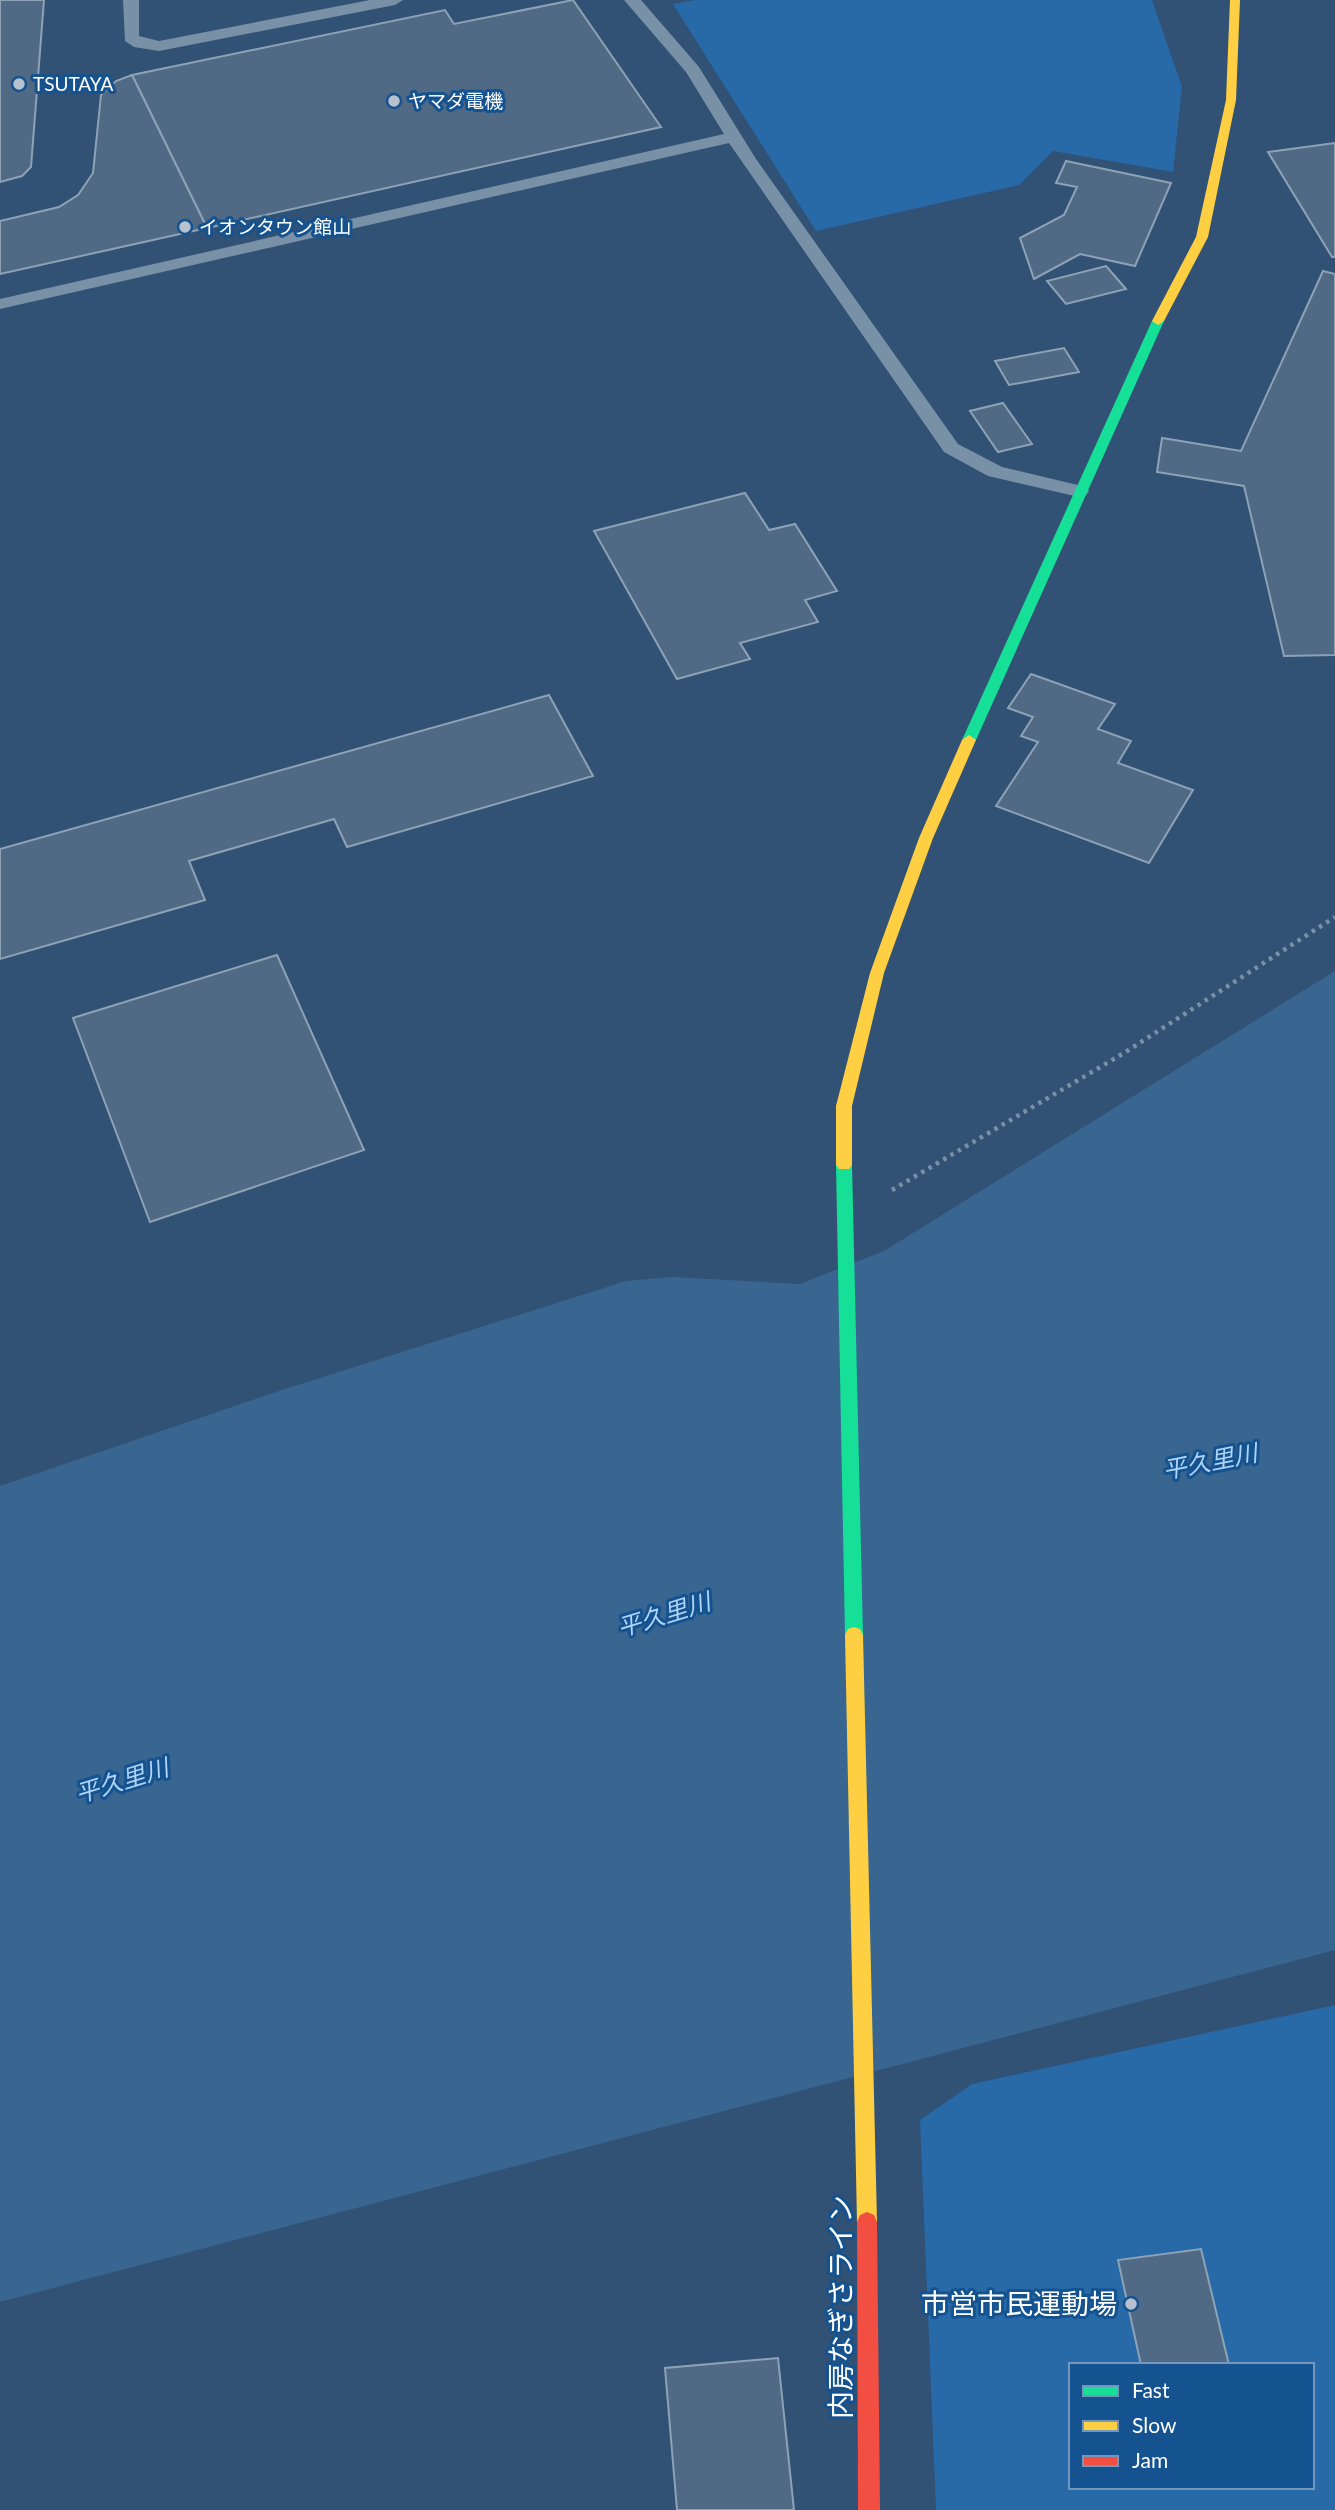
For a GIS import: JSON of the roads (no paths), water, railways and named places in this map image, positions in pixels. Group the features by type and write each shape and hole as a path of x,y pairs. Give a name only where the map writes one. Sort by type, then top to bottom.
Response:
{"street":[{"name":"内房なぎさライン","path":"869,2510 866,2105 843,1238 844,1106 877,973 926,838 1079,491 1173,288 1202,237 1231,100 1235,55 1235,0"}],"lane":[{"path":"131,0 131,37 140,44 159,46 395,0"},
{"path":"632,0 693,70 734,137 951,448 963,459 991,471 1079,491"},
{"path":"0,304 734,137"}],"water":[{"name":"平久里川","path":"1335,971 1335,1950 0,2302 0,1486 282,1390 626,1281 673,1277 800,1284 884,1251"}],"place":[{"name":"TSUTAYA","path":"19,84"},
{"name":"ヤマダ電機","path":"394,101"},
{"name":"イオンタウン館山","path":"185,227"},
{"name":"市営市民運動場","path":"1131,2304"}]}
